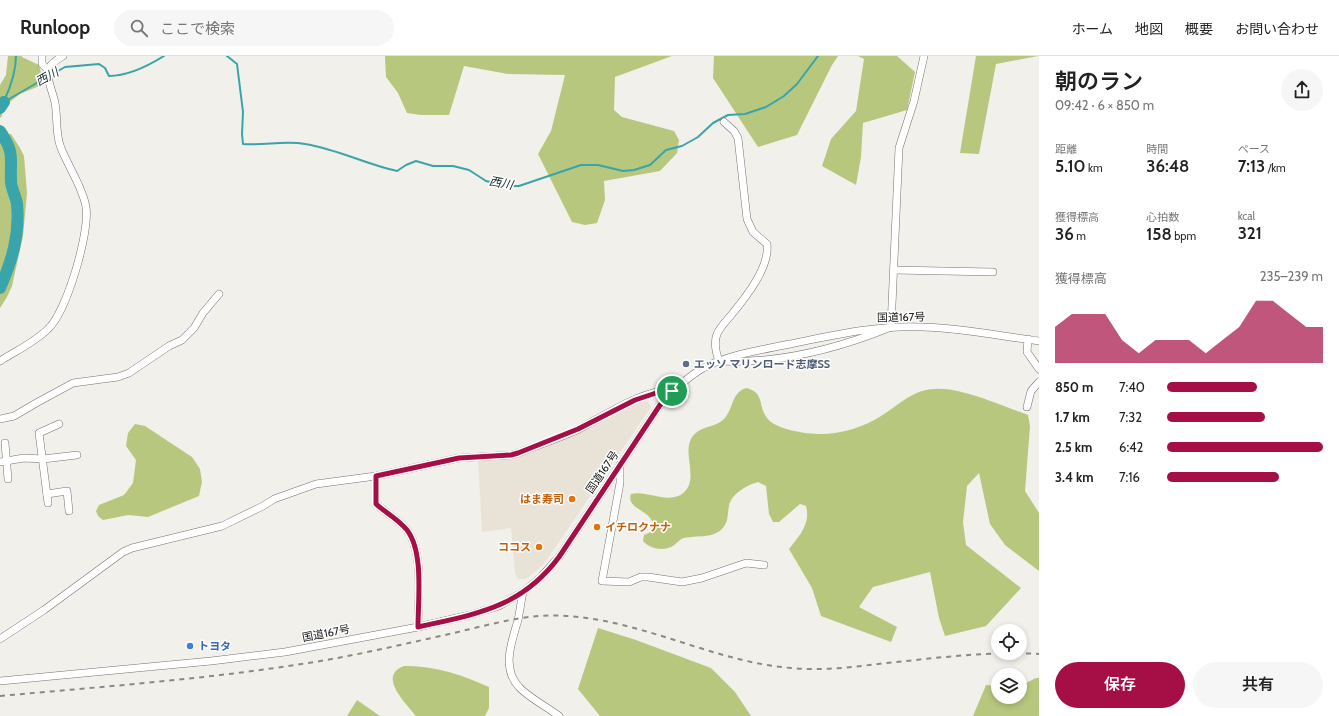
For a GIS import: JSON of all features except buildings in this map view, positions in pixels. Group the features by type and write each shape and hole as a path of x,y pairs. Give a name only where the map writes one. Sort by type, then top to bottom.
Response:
{"street":[{"path":"42,56 42,64 49,71"},
{"path":"0,360 36,339 56,320 69,293 86,229 86,206 60,147 55,103 48,76 52,63 63,56"},
{"path":"724,122 734,131 738,138 747,219 754,232 767,244 768,249 761,272 744,299 716,335 716,354 719,361 760,361 793,356 823,350 867,336 891,327 899,148 914,101 924,56"},
{"path":"894,270 993,272"},
{"path":"0,419 14,416 73,383 118,377 129,372 169,346 182,340 194,328 203,313 219,294"},
{"name":"国道167号","path":"0,681 211,661 285,652 418,627 486,611 499,606 523,592 553,565 660,405 672,391 687,378 703,368 737,355 864,329 930,327 994,333 1039,341"},
{"path":"1028,339 1027,352 1039,370"},
{"path":"1027,407 1031,391 1039,382"},
{"path":"0,640 44,610 123,552 132,548 222,526 274,499 316,484 376,476 459,458 511,455 518,453 578,429 635,400 665,390 672,391"},
{"path":"48,503 40,433 59,424"},
{"path":"5,443 3,461 8,479"},
{"path":"3,461 24,458 43,459 77,454"},
{"path":"620,465 620,483 602,581 629,582 641,577 648,577 682,582 702,578 746,563 764,565"},
{"path":"376,476 376,504 397,520 408,531 415,544 418,564 418,627"},
{"path":"47,494 67,491 69,511"},
{"path":"523,592 510,649 510,669 519,688 558,716"}],"shaded area":[{"path":"646,399 651,407 544,564 526,579 518,579 515,573 511,528 482,532 478,459 506,459 596,422"}],"green space":[{"path":"8,56 22,56 39,65 44,84 20,94 2,108 2,116 0,118 0,85 6,75"},
{"path":"385,56 672,56 615,77 614,110 622,117 674,131 679,140 677,153 660,171 604,181 605,200 597,223 585,225 572,222 538,154 551,131 565,75 508,74 464,66 449,115 421,115 407,113 398,93 386,77"},
{"path":"714,56 838,56 797,135 758,147 713,78"},
{"path":"858,56 897,56 915,72 907,110 863,123 861,157 856,185 822,166 831,139 856,111 864,59"},
{"path":"976,56 1038,56 996,64 979,154 960,153"},
{"path":"0,128 5,134 11,134 24,156 27,193 23,236 12,286 0,308"},
{"path":"746,388 752,390 759,396 764,414 771,422 777,426 808,433 829,434 860,427 881,416 913,395 935,389 945,389 969,394 1028,415 1030,426 1025,491 1039,513 1039,571 1005,545 990,524 979,473 967,486 963,522 966,545 1021,588 986,626 945,636 939,618 930,572 873,587 859,607 897,627 891,642 821,616 812,588 789,549 805,524 807,518 806,506 800,504 779,522 773,522 769,514 766,486 758,482 749,485 736,494 730,502 726,524 718,532 709,535 684,538 673,546 664,549 649,546 643,541 644,535 653,531 653,524 651,519 637,508 630,500 631,494 637,493 670,498 682,494 687,489 690,478 688,451 691,438 699,430 715,425 724,419 730,410 735,397 741,390"},
{"path":"135,424 145,426 192,457 200,469 202,482 199,496 148,517 128,515 103,520 98,516 96,511 99,505 124,495 133,483 136,460 126,446 128,433"},
{"path":"598,628 636,640 711,668 735,692 751,716 600,716 578,689"},
{"path":"404,666 437,669 489,687 489,708 485,716 416,716 396,690 393,683 393,676 396,670"},
{"path":"1039,678 1039,716 973,716 986,685 991,685 991,704 1027,704 1027,682"},
{"path":"357,700 380,716 347,716"}],"waterway":[{"path":"4,101 13,79 16,56"},
{"name":"西川","path":"51,75 65,67 99,64 105,68 109,76 116,76 138,70 164,56"},
{"name":"西川","path":"227,56 237,64 243,112 243,144 297,143 317,146 397,171 416,161 433,166 453,166 469,170 486,181 506,186 519,186 581,165 598,165 623,171 634,170 650,165 666,150 682,146 698,137 713,123 728,115 745,114 766,107 784,96 797,84 818,56"},
{"name":"西川","path":"4,102 47,77"},
{"name":"西川","path":"0,108 4,102"},
{"name":"西川","path":"0,131 10,150 11,184 18,215 14,247 0,288"}],"railway":[{"path":"0,696 184,679 295,665 351,655 503,621 538,616 571,616 603,621 634,628 727,656 759,664 791,668 838,668 982,654 1039,654"}],"place":[{"name":"エッソ マリンロード志摩SS","path":"686,364"},
{"name":"はま寿司","path":"572,499"},
{"name":"イチロクナナ","path":"597,527"},
{"name":"ココス","path":"539,547"},
{"name":"トヨタ","path":"190,646"}],"route":[{"path":"665,390 672,391 660,405 559,557 533,585 516,597 499,606 470,616 418,627 418,564 415,544 408,531 397,520 376,504 376,476 459,458 476,456 502,456 518,453 578,429 635,400 655,392 665,390"}]}
